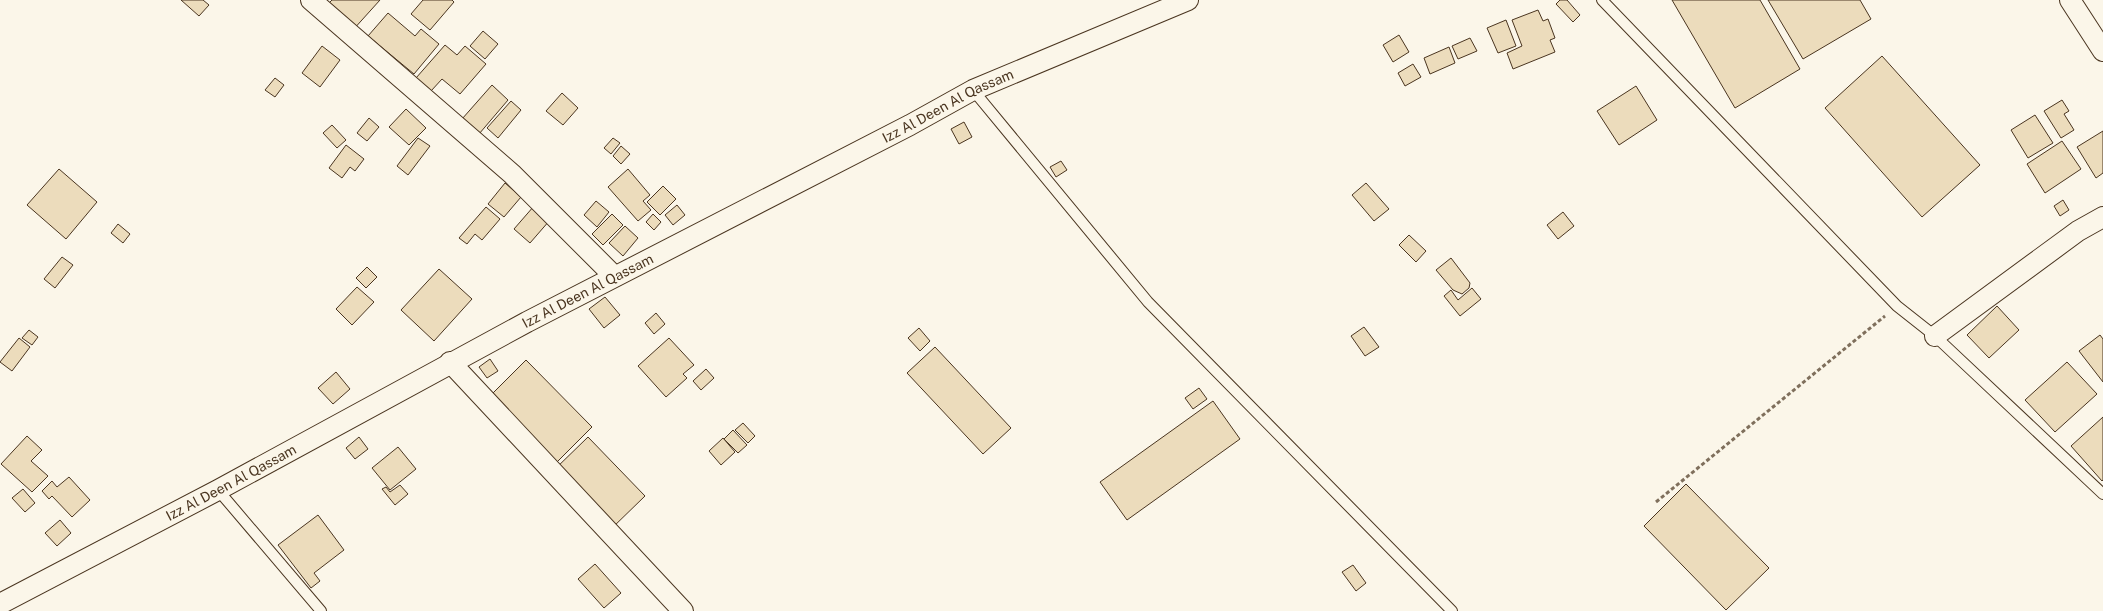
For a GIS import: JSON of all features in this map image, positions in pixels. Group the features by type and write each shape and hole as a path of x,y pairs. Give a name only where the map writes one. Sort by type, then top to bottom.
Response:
{"street":[{"path":"311,0 512,174 614,276"},
{"name":"Izz Al Deen Al Qassam","path":"0,604 218,490 450,362 910,125 974,90 1188,0"},
{"path":"2070,0 2103,51"},
{"path":"1935,336 2078,231 2103,216"},
{"path":"450,362 683,611"}],"lane":[{"path":"1602,0 1897,306 1935,336 2103,494"},
{"path":"974,90 1148,302 1452,611"},
{"path":"218,490 321,611"}],"path":[{"path":"1656,502 1897,306"}],"building":[{"path":"181,0 203,0 209,5 199,16"},
{"path":"332,0 380,0 352,31 325,7"},
{"path":"423,0 452,0 454,2 430,30 411,14"},
{"path":"1560,0 1567,0 1580,15 1573,22 1556,4"},
{"path":"1672,0 1760,0 1800,69 1735,108"},
{"path":"1768,0 1860,0 1871,19 1803,59"},
{"path":"1538,10 1543,21 1548,19 1555,38 1550,40 1555,52 1513,69 1507,53 1522,46 1512,20"},
{"path":"388,13 415,36 421,29 439,44 414,74 368,36"},
{"path":"1506,20 1516,46 1498,53 1487,28"},
{"path":"483,31 498,44 485,59 470,46"},
{"path":"1399,35 1409,52 1393,62 1383,45"},
{"path":"1470,38 1477,51 1458,59 1452,46"},
{"path":"445,45 457,55 465,46 486,64 460,94 442,79 431,91 416,78"},
{"path":"322,46 340,60 320,87 302,73"},
{"path":"1449,47 1455,63 1430,74 1424,58"},
{"path":"1882,56 1980,165 1922,217 1825,108"},
{"path":"1413,64 1421,77 1405,86 1398,73"},
{"path":"275,78 284,85 275,97 265,90"},
{"path":"492,85 508,100 479,134 462,119"},
{"path":"1636,86 1657,120 1619,145 1597,111"},
{"path":"562,93 578,108 563,125 546,111"},
{"path":"2062,100 2069,111 2064,114 2074,130 2061,138 2044,111"},
{"path":"511,101 521,110 498,138 487,128"},
{"path":"406,109 426,128 409,145 389,127"},
{"path":"2035,115 2053,143 2028,158 2011,130"},
{"path":"369,118 379,127 367,141 357,133"},
{"path":"964,122 972,137 959,144 951,129"},
{"path":"332,125 346,140 337,148 323,133"},
{"path":"2103,131 2103,173 2096,178 2077,147"},
{"path":"418,138 430,146 408,175 397,166"},
{"path":"613,138 620,143 611,154 604,148"},
{"path":"2062,141 2081,169 2045,193 2027,164"},
{"path":"346,145 364,159 355,171 350,167 342,178 329,168"},
{"path":"621,146 630,154 621,164 613,156"},
{"path":"1061,161 1067,170 1056,177 1050,167"},
{"path":"59,169 97,202 66,239 27,205"},
{"path":"628,169 650,195 643,201 651,210 638,221 608,187"},
{"path":"505,183 521,197 504,217 488,204"},
{"path":"1366,183 1389,209 1374,221 1352,195"},
{"path":"663,186 676,199 660,215 647,202"},
{"path":"2063,200 2069,210 2060,216 2054,206"},
{"path":"596,201 609,212 597,227 584,215"},
{"path":"677,205 685,215 673,225 665,215"},
{"path":"534,206 550,220 530,243 514,229"},
{"path":"486,207 500,219 482,240 475,234 467,244 459,238"},
{"path":"1563,212 1574,226 1558,239 1547,225"},
{"path":"612,214 623,225 603,245 592,234"},
{"path":"653,214 661,222 654,230 646,222"},
{"path":"118,224 130,234 123,243 111,233"},
{"path":"625,226 638,238 623,256 609,243"},
{"path":"1409,235 1426,251 1416,262 1399,245"},
{"path":"62,257 73,265 55,288 44,279"},
{"path":"1451,258 1470,283 1469,288 1462,294 1453,290 1436,270"},
{"path":"367,267 377,277 366,288 356,278"},
{"path":"439,269 472,299 434,341 401,310"},
{"path":"357,287 374,302 352,325 336,309"},
{"path":"1472,288 1481,299 1460,316 1444,296 1451,290 1458,300"},
{"path":"605,297 620,315 604,328 589,309"},
{"path":"1997,306 2019,330 1989,358 1967,335"},
{"path":"656,313 665,324 654,334 645,323"},
{"path":"1364,327 1379,347 1365,356 1351,336"},
{"path":"919,328 930,341 920,351 908,338"},
{"path":"29,330 38,337 32,345 22,338"},
{"path":"2100,335 2103,339 2103,382 2079,351"},
{"path":"19,338 30,347 12,371 0,362"},
{"path":"669,338 694,365 683,374 687,378 666,397 638,366"},
{"path":"935,347 1011,428 983,454 907,373"},
{"path":"490,359 498,371 487,378 479,367"},
{"path":"526,360 592,427 554,465 488,398"},
{"path":"2067,362 2097,394 2055,432 2025,400"},
{"path":"706,369 714,378 701,390 693,381"},
{"path":"336,372 350,389 333,404 318,388"},
{"path":"1199,388 1207,399 1193,409 1185,398"},
{"path":"1213,401 1240,439 1127,520 1100,482"},
{"path":"2103,417 2103,480 2102,481 2071,446"},
{"path":"743,423 755,436 748,443 735,430"},
{"path":"733,430 747,445 738,453 724,439"},
{"path":"27,436 42,450 31,461 48,476 32,492 1,464"},
{"path":"359,437 368,449 355,459 346,448"},
{"path":"588,437 645,496 610,530 553,471"},
{"path":"723,438 735,452 721,465 709,451"},
{"path":"398,447 416,469 390,490 372,468"},
{"path":"69,477 90,500 72,517 52,496 49,499 42,491 52,481 57,487"},
{"path":"1686,484 1769,568 1726,610 1644,526"},
{"path":"400,485 408,494 395,505 382,489 386,487 390,492"},
{"path":"23,489 35,503 25,512 12,498"},
{"path":"318,515 344,550 314,573 320,581 311,588 278,545"},
{"path":"60,520 71,533 57,546 45,533"},
{"path":"595,564 621,593 604,608 578,579"},
{"path":"1353,565 1366,583 1356,591 1342,572"}]}
